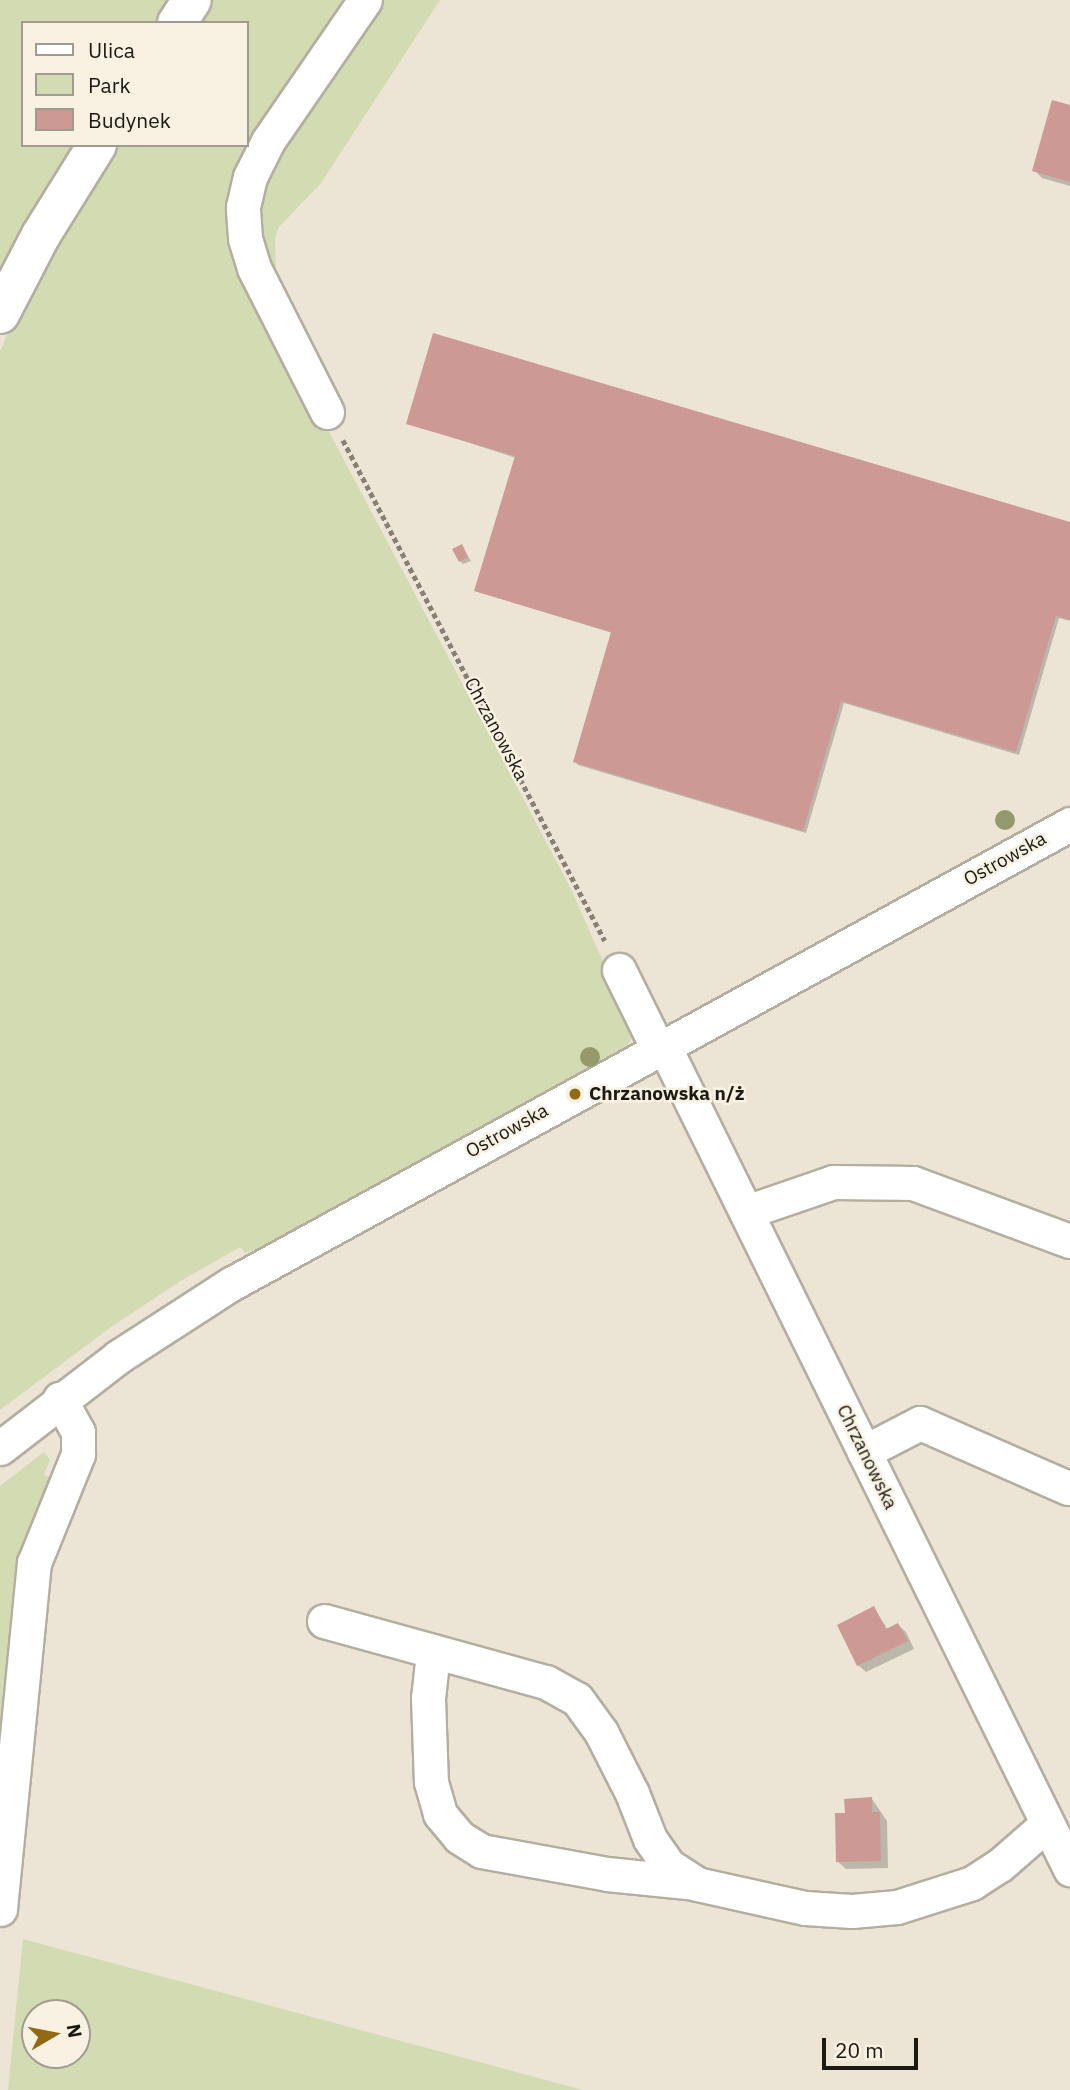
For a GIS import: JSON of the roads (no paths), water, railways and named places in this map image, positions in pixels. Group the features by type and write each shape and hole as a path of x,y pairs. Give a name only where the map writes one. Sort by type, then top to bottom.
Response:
{"highway":[{"path":"178,21 192,0"},
{"path":"0,314 47,226 96,147"}],"street":[{"path":"327,412 254,268 245,238 243,207 250,177 268,141 365,0"},
{"name":"Ostrowska","path":"0,1448 60,1399 118,1357 231,1284 1070,824"},
{"name":"Chrzanowska","path":"619,970 746,1212 1070,1868"},
{"path":"746,1212 833,1182 913,1183 1070,1241"},
{"path":"0,1909 34,1563 78,1454 78,1432 60,1399"},
{"path":"864,1452 919,1423 1068,1488"},
{"path":"324,1621 546,1682 577,1699 601,1732 632,1793 650,1839 668,1864 697,1884"},
{"path":"433,1653 428,1698 431,1782 440,1814 459,1837 491,1853 607,1874 697,1884 805,1908 852,1911 897,1907 972,1883 1000,1865 1047,1824"}],"place":[{"name":"Chrzanowska n/ż","path":"575,1094"}]}
